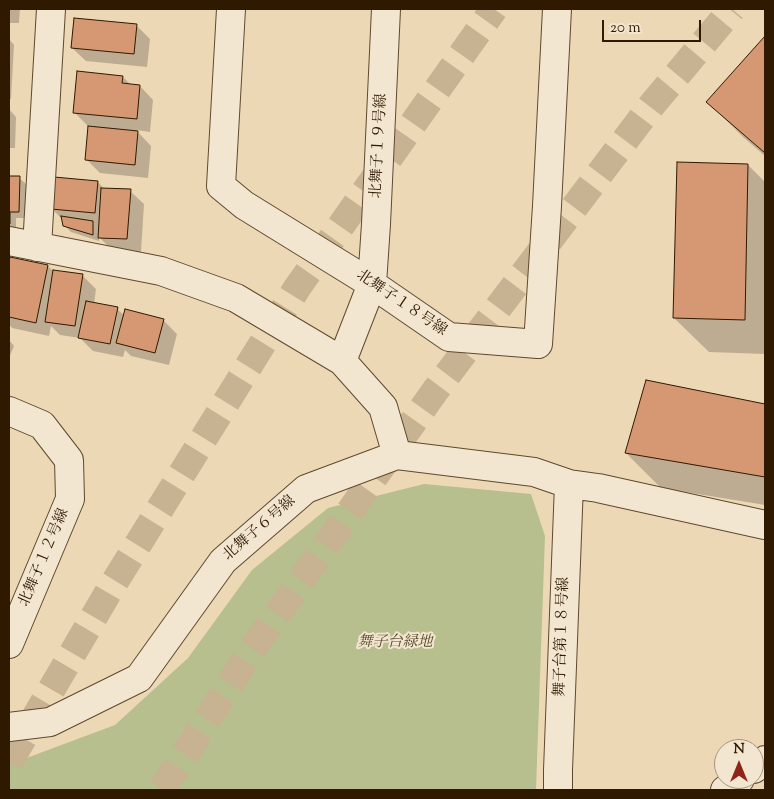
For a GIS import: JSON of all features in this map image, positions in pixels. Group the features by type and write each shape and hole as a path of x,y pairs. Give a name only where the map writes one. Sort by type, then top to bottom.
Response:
{"street":[{"path":"37,247 52,9"},
{"name":"北舞子１８号線","path":"232,9 220,186 244,205 372,284 449,337 538,344 557,9"},
{"name":"北舞子１９号線","path":"342,361 372,284 386,9"},
{"path":"9,241 161,271 236,298 342,361 383,407 397,455"},
{"name":"北舞子１２号線","path":"9,411 42,425 69,460 70,499 9,644"},
{"name":"北舞子６号線","path":"9,727 50,722 139,678 223,561 306,489 397,455 534,472 569,484 598,488 765,525"},
{"name":"舞子台第１８号線","path":"558,790 569,484"}],"green space":[{"name":"舞子台緑地","path":"424,484 531,494 545,536 536,790 9,790 9,759 21,760 115,725 188,658 252,570 328,508"}],"building":[{"path":"74,18 137,24 134,54 71,48"},
{"path":"765,36 765,153 706,102"},
{"path":"77,71 123,76 122,83 140,85 137,119 73,113"},
{"path":"88,126 138,131 135,165 85,160"},
{"path":"677,162 748,164 745,320 673,318"},
{"path":"9,176 20,176 19,212 10,212 10,224 9,224"},
{"path":"54,177 98,181 95,213 51,209"},
{"path":"101,188 131,189 127,239 98,238"},
{"path":"61,216 93,221 93,235 63,226"},
{"path":"10,257 48,265 36,323 9,317"},
{"path":"53,270 83,274 75,326 45,322"},
{"path":"86,301 118,307 110,344 78,338"},
{"path":"125,309 164,319 155,353 116,343"},
{"path":"646,380 765,404 765,477 625,453"}],"tunnel":[{"path":"9,762 109,591 297,288 494,9"},
{"path":"162,790 249,654 435,391 651,106 732,9"}]}
